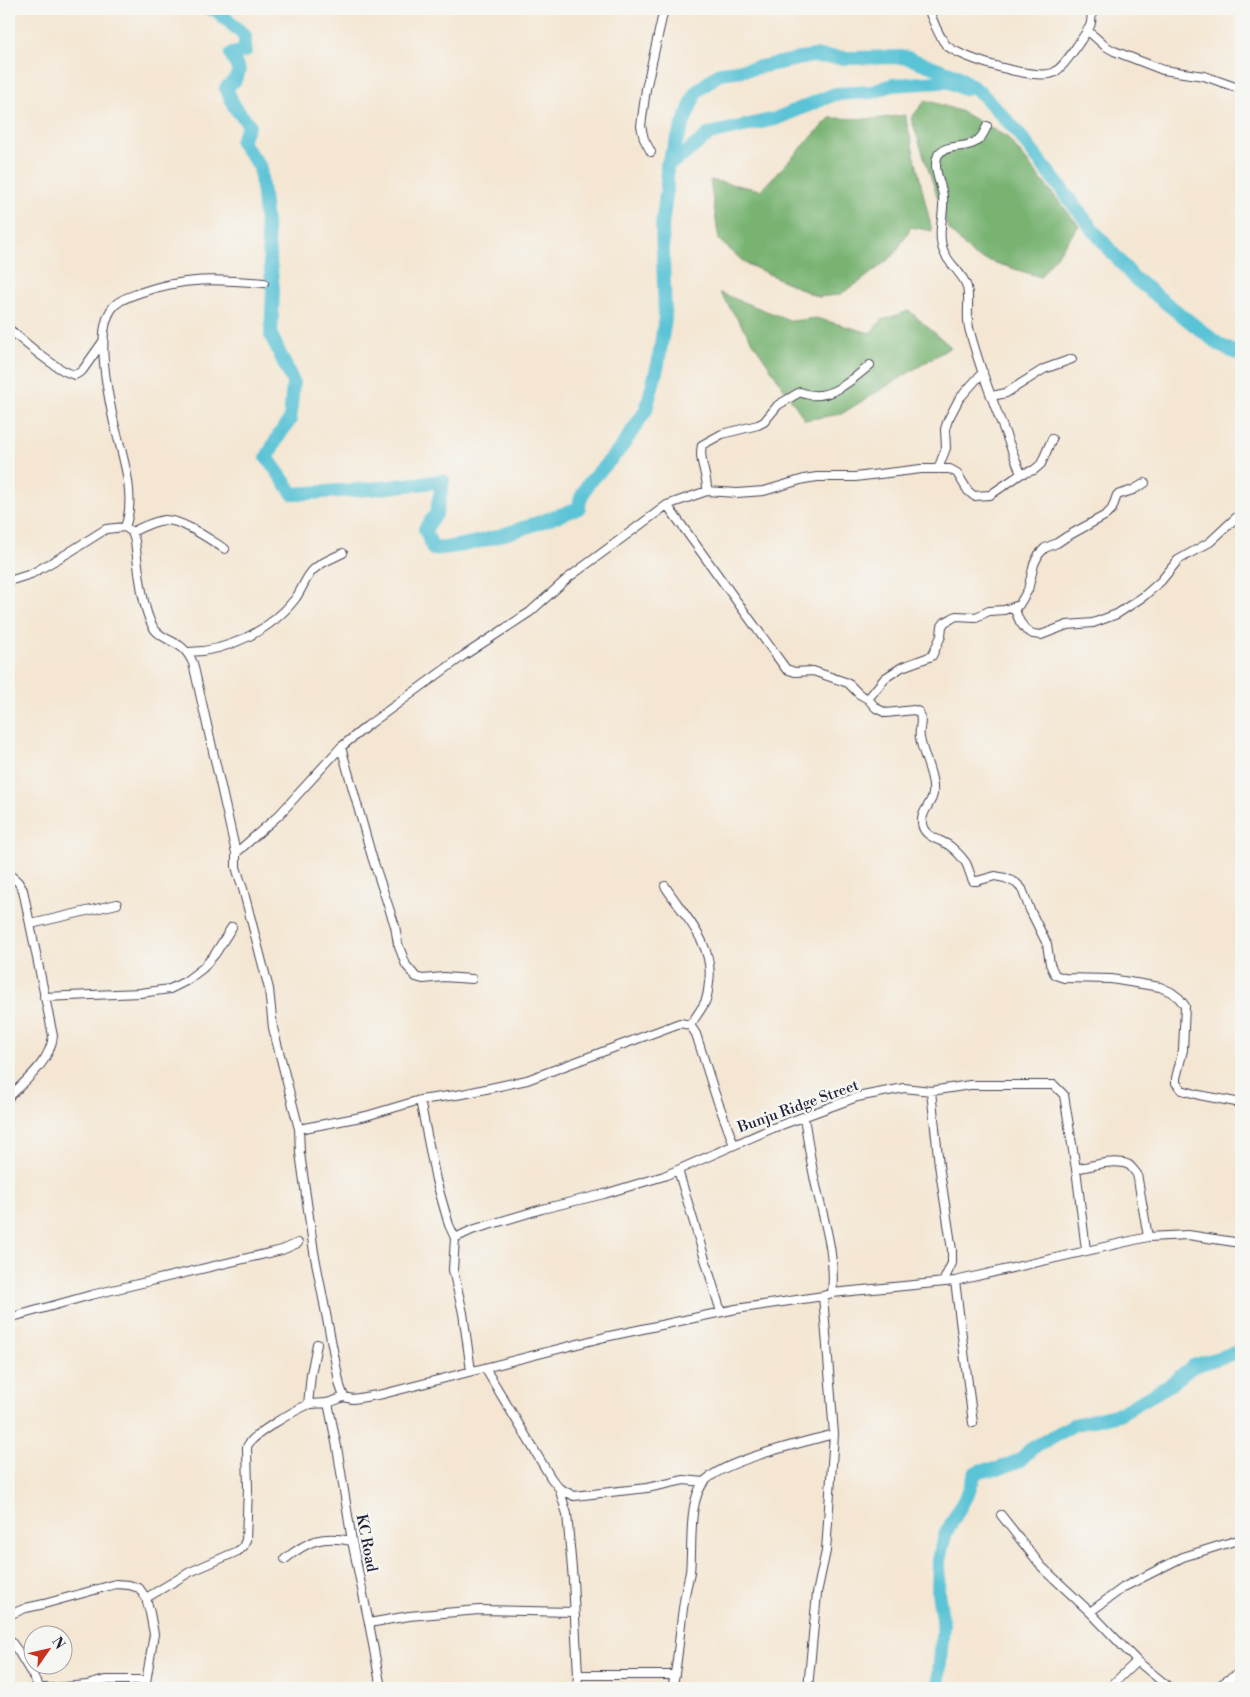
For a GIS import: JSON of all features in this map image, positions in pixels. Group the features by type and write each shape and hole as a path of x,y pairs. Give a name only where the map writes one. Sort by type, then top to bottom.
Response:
{"street":[{"path":"651,152 644,139 641,126 646,88 664,9"},
{"path":"926,9 929,11 938,33 947,46 953,50 991,64 1028,74 1045,75 1054,73 1067,60 1092,23 1090,9"},
{"path":"1087,30 1105,46 1114,51 1163,70 1204,76 1241,85"},
{"path":"987,126 979,140 972,144 948,148 938,155 936,163 943,196 942,247 967,288 968,325 983,372 1021,474"},
{"path":"125,527 130,506 121,446 114,423 105,377 105,325 110,310 118,302 143,291 190,280 218,279 264,283"},
{"path":"9,329 55,365 69,374 75,375 82,371 104,340"},
{"path":"992,396 1006,394 1044,369 1072,359"},
{"path":"707,491 708,485 700,452 702,445 722,434 764,422 778,404 800,392 814,397 836,390 870,365"},
{"path":"938,469 946,448 945,429 948,420 960,399 983,372"},
{"path":"236,853 279,815 341,747 463,656 530,612 568,578 667,506 707,491 764,491 804,478 855,477 921,469 950,469 957,473 968,491 974,496 990,495 1021,474 1034,470 1041,464 1052,439"},
{"path":"868,698 885,678 902,667 932,656 941,636 944,622 956,616 976,617 989,611 1014,608 1023,600 1028,590 1034,564 1038,554 1044,548 1057,543 1106,515 1112,508 1117,495 1133,490 1145,483"},
{"path":"667,506 786,669 795,672 813,671 848,683 859,694 868,698 876,708 886,713 914,710 919,712 922,720 919,735 933,783 932,796 922,817 924,830 959,854 966,862 974,881 995,876 1016,883 1022,889 1047,944 1050,964 1055,975 1064,978 1111,979 1160,987 1171,992 1185,1006 1183,1050 1176,1083 1182,1090 1241,1103"},
{"path":"1014,608 1026,630 1041,635 1067,625 1093,623 1117,614 1144,596 1161,581 1178,560 1210,542 1241,513"},
{"path":"132,532 165,520 187,527 225,549"},
{"path":"9,581 31,574 106,529 125,527 132,532 144,596 152,625 158,633 179,644 188,652 193,663 236,853 236,867 269,988 273,1028 299,1129 300,1153 314,1252 340,1386 344,1397"},
{"path":"188,652 201,652 228,645 267,625 295,599 314,570 343,553"},
{"path":"341,747 356,802 395,926 398,944 406,965 416,977 423,979 443,977 472,979"},
{"path":"9,874 18,882 23,890 52,1036 52,1047 45,1059 9,1097"},
{"path":"665,886 702,939 710,967 710,978 705,1002 690,1025"},
{"path":"31,924 117,904"},
{"path":"44,997 140,993 170,989 186,981 203,968 232,928"},
{"path":"299,1129 366,1116 420,1100 464,1094 527,1080 680,1023 690,1025 696,1034 715,1094 734,1144"},
{"name":"Bunju Ridge Street","path":"455,1238 472,1230 542,1209 635,1185 678,1170 786,1122 857,1097 904,1088 931,1091 970,1085 1054,1085 1064,1095 1086,1250"},
{"path":"931,1091 939,1165 952,1250 952,1263 943,1282"},
{"path":"420,1100 436,1180 449,1225 455,1238 453,1270 471,1371"},
{"path":"804,1117 812,1168 828,1233 834,1267 832,1293"},
{"path":"1076,1169 1110,1162 1124,1163 1131,1166 1137,1174 1148,1237"},
{"path":"678,1170 721,1312"},
{"path":"146,1598 190,1572 243,1547 246,1540 247,1447 249,1442 254,1436 308,1405 328,1403 344,1397 353,1399 383,1394 605,1337 721,1312 832,1293 955,1282 1148,1237 1188,1236 1241,1243"},
{"path":"9,1318 91,1295 267,1254 282,1250 298,1242"},
{"path":"955,1282 973,1423"},
{"path":"808,1688 817,1593 826,1552 834,1434 823,1296"},
{"path":"308,1405 310,1374 317,1344"},
{"path":"485,1368 551,1478 559,1488 567,1514 578,1675 577,1688"},
{"name":"KC Road","path":"328,1403 352,1541 381,1688"},
{"path":"672,1688 690,1572 694,1513 698,1493 704,1482 714,1474 736,1464 834,1434"},
{"path":"559,1488 574,1496 647,1488 684,1480 704,1482"},
{"path":"1002,1515 1042,1567 1090,1612 1137,1661 1170,1688"},
{"path":"285,1558 302,1546 316,1541 328,1538 352,1541"},
{"path":"1090,1612 1124,1587 1183,1557 1241,1539"},
{"path":"9,1613 116,1584 129,1585 139,1588 146,1598 154,1634 145,1684 105,1680 87,1685 53,1688 40,1688 9,1639"},
{"path":"369,1623 408,1616 479,1610 574,1612"},
{"path":"1109,1688 1137,1661"},
{"path":"1215,1688 1241,1672"},
{"path":"578,1675 675,1675"}],"green space":[{"path":"926,100 960,111 1007,137 1079,226 1040,277 974,256 948,228 911,118"},
{"path":"905,115 932,231 911,227 894,255 861,281 839,295 818,297 745,263 719,240 710,180 761,190 830,118 874,119"},
{"path":"720,293 792,321 816,318 870,333 882,320 909,311 951,347 841,414 805,420"}],"waterway":[{"path":"210,9 215,9 245,36 245,51 231,54 239,71 235,80 226,88 235,108 249,124 241,142 260,167 273,290 271,335 293,382 290,420 267,457 293,494 371,489 443,481 436,514 425,529 433,549 489,539 579,508 580,500 588,484 621,448 646,410 658,364 665,319 662,225 667,189 667,165 696,92 720,73 813,56 846,58 905,57 956,75 982,94 1014,128 1094,231 1134,278 1221,346 1241,355"},
{"path":"667,165 681,157 709,134 775,119 835,94 873,92 892,85 940,82 950,82 964,89"},
{"path":"938,1688 943,1624 938,1592 939,1560 945,1535 968,1493 975,1473 982,1470 998,1469 1020,1460 1031,1449 1073,1425 1119,1414 1168,1386 1193,1366 1241,1351"}]}
